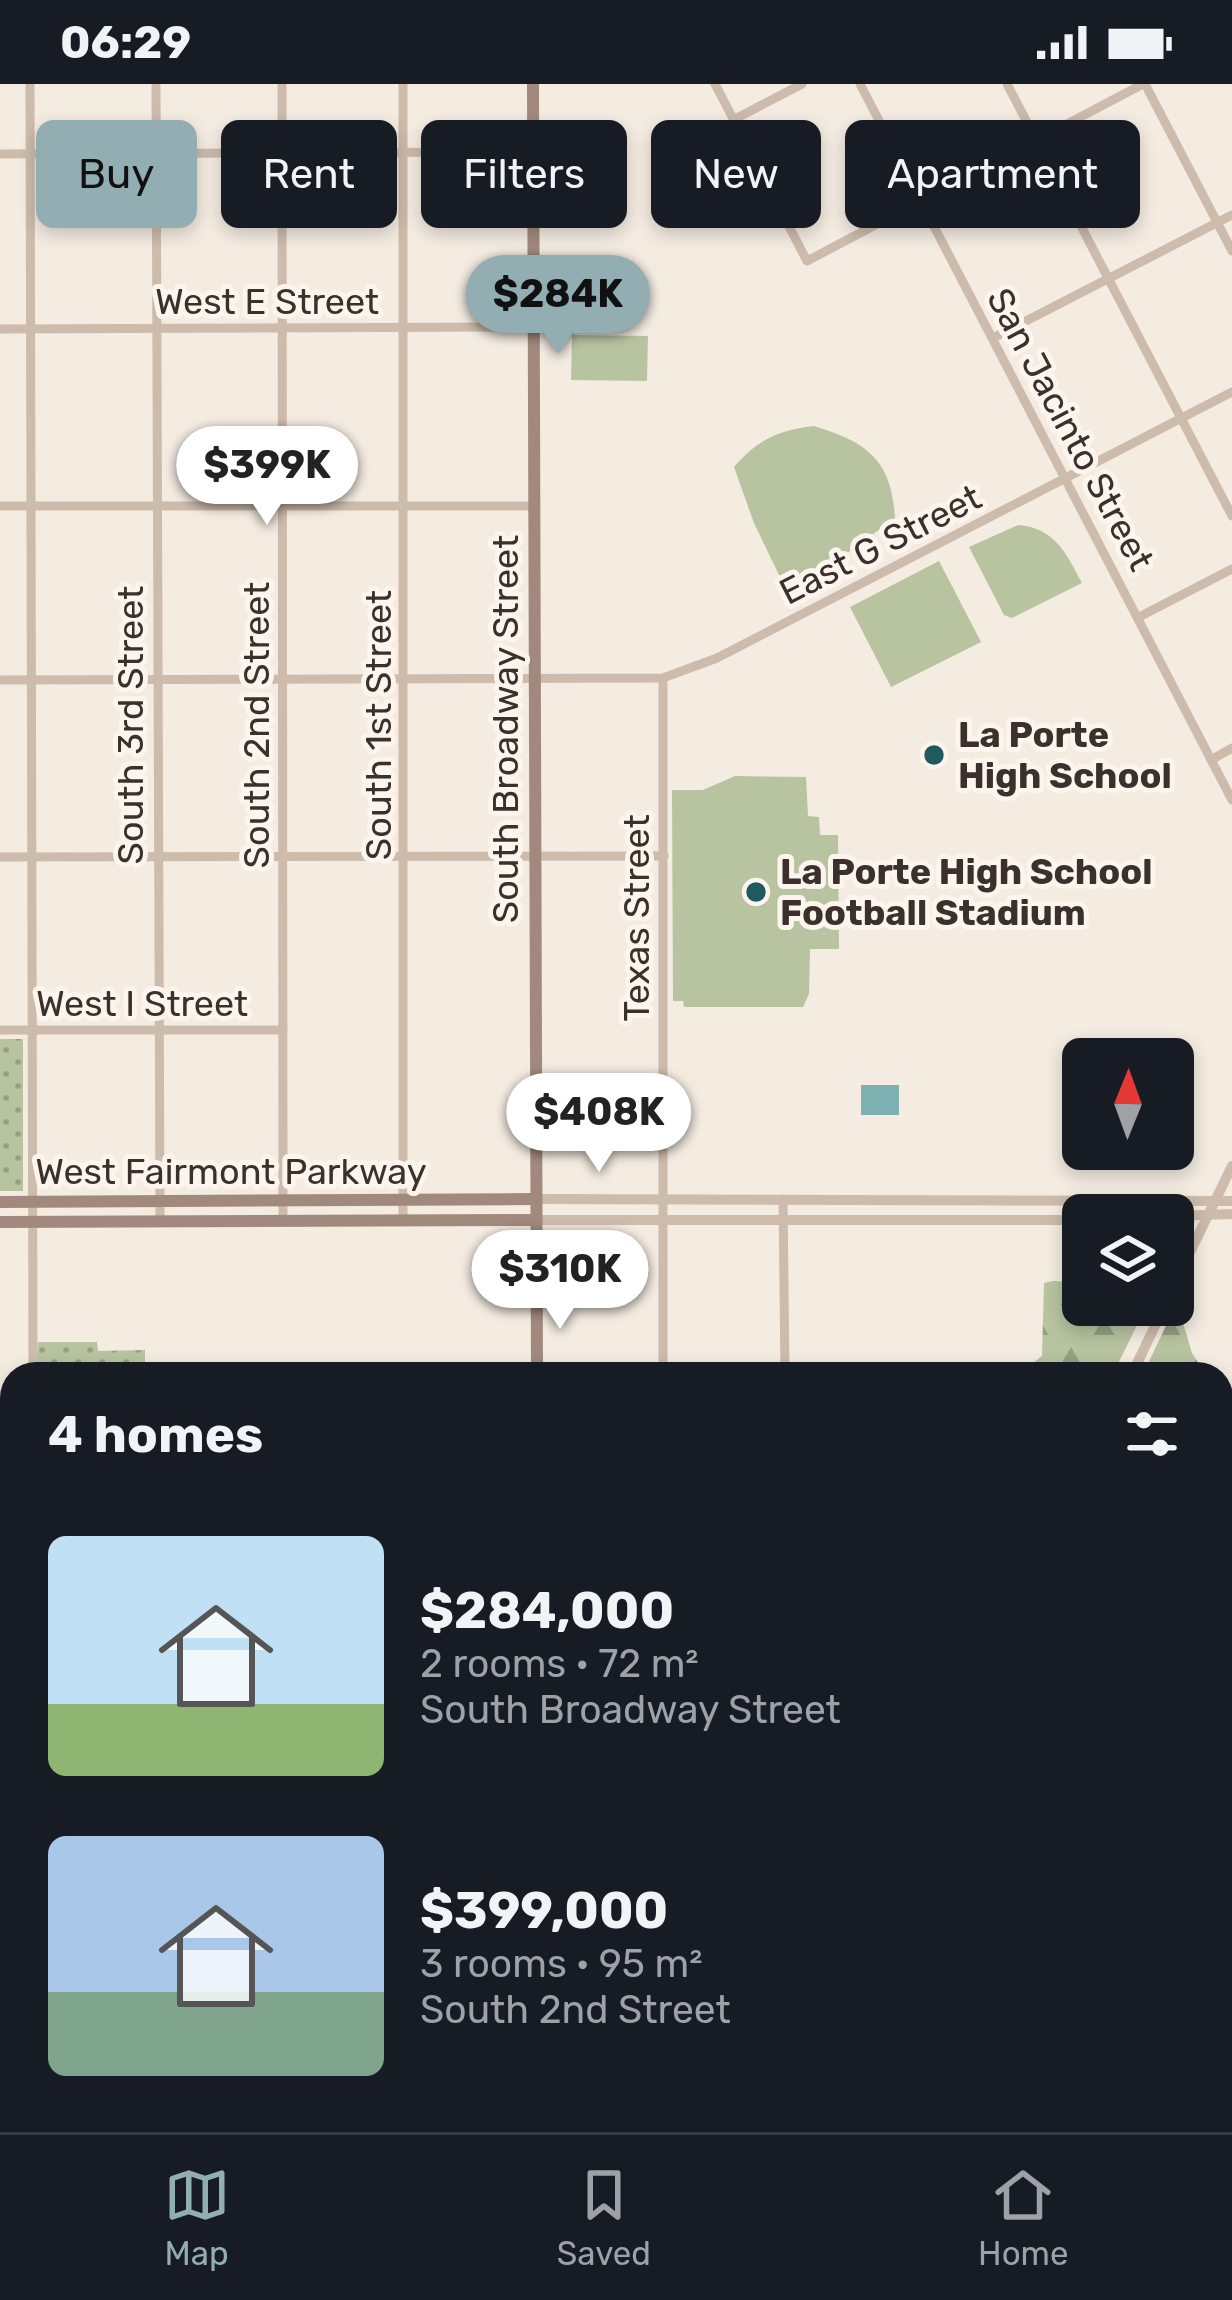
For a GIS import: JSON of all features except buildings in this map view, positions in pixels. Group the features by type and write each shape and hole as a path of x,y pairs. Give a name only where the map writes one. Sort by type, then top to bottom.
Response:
{"main road":[{"name":"South Broadway Street","path":"533,84 533,120"},
{"name":"South Broadway Street","path":"533,228 537,1362"},
{"name":"West Fairmont Parkway","path":"0,1202 535,1198"},
{"path":"465,1199 465,1221"},
{"name":"West Fairmont Parkway","path":"0,1222 535,1220"}],"street":[{"path":"30,84 33,1362"},
{"name":"South 3rd Street","path":"156,84 156,120"},
{"name":"South 2nd Street","path":"282,84 282,120"},
{"name":"South 1st Street","path":"403,84 403,1221"},
{"path":"715,84 733,120 802,84"},
{"name":"San Jacinto Street","path":"860,84 878,120"},
{"path":"1006,84 1025,120"},
{"path":"1075,120 1144,84 1232,250"},
{"path":"397,151 421,151"},
{"path":"0,154 36,154"},
{"path":"993,338 1232,215"},
{"name":"South 3rd Street","path":"156,228 160,1221"},
{"name":"South 2nd Street","path":"282,228 284,1221"},
{"path":"789,228 806,261 869,228"},
{"name":"San Jacinto Street","path":"934,228 1232,800"},
{"path":"1082,228 1232,516"},
{"name":"West E Street","path":"0,328 534,327"},
{"name":"East G Street","path":"0,680 663,678 717,658 1232,392"},
{"path":"0,506 535,506"},
{"path":"1139,617 1232,569"},
{"name":"Texas Street","path":"663,678 663,1362"},
{"path":"1211,760 1232,748"},
{"path":"0,857 664,856"},
{"name":"West I Street","path":"0,1030 283,1030"},
{"path":"1230,1171 1232,1192"},
{"path":"1194,1242 1230,1171"},
{"path":"535,1198 1232,1201"},
{"path":"920,1220 921,1198"},
{"path":"783,1199 785,1362"},
{"path":"1194,1217 1232,1214"},
{"path":"535,1220 1062,1220"},
{"path":"1138,1362 1155,1326"}],"green space":[{"path":"572,335 648,336 647,381 571,380"},
{"path":"814,426 849,439 873,456 888,481 895,518 846,554 793,580 779,575 734,467 769,438"},
{"path":"1018,525 1050,537 1082,583 1012,618 1004,615 969,547"},
{"path":"939,561 981,642 891,687 850,607"},
{"name":"La Porte High School Football Stadium","path":"735,776 806,777 808,816 819,817 820,835 838,835 839,949 810,949 809,994 803,1007 684,1007 683,1001 673,1001 672,790 703,790"},
{"path":"0,1039 23,1039 23,1191 0,1191"},
{"path":"1062,1281 1062,1326 1137,1326 1119,1362 1034,1362 1042,1356 1044,1283"},
{"path":"1166,1326 1184,1326 1198,1362 1149,1362"},
{"path":"38,1342 97,1342 98,1351 145,1350 145,1362 37,1362"}],"water":[{"path":"861,1085 899,1085 899,1115 861,1115"}],"place":[{"name":"La Porte High School","path":"934,755"},
{"name":"La Porte High School Football Stadium","path":"756,892"}]}
